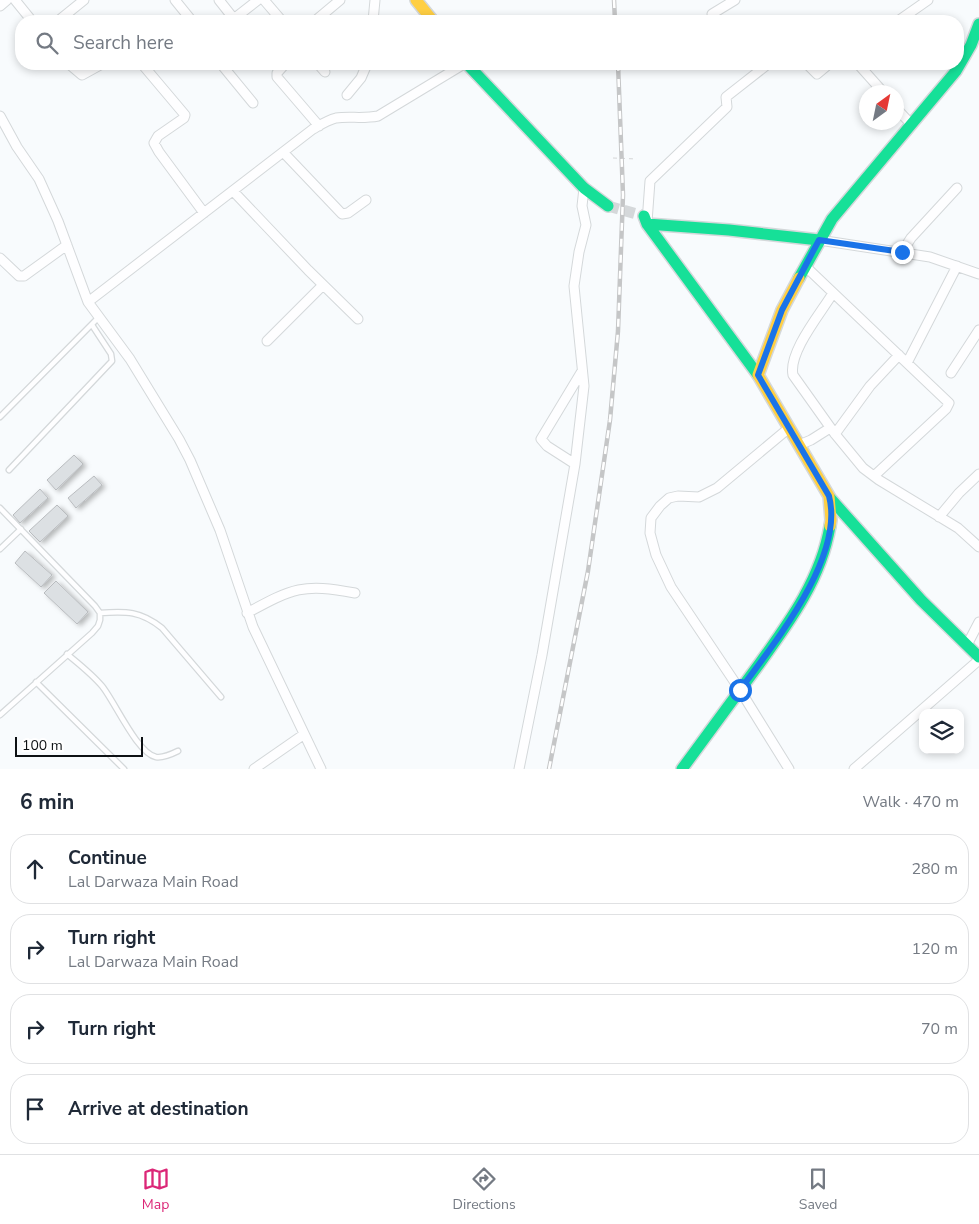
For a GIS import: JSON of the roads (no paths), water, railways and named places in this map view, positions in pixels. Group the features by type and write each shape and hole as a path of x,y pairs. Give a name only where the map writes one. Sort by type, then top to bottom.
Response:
{"main road":[{"path":"416,0 428,15"},
{"path":"964,57 978,29"},
{"path":"471,70 584,188 608,206"},
{"path":"758,375 782,310 832,219 957,70"},
{"path":"646,220 819,240"},
{"path":"646,220 758,375 829,496 922,600 979,658"},
{"path":"682,769 791,620 826,550 832,514 829,496"}],"street":[{"path":"0,6 7,0"},
{"path":"14,0 27,15"},
{"path":"65,15 84,0"},
{"path":"175,0 187,15"},
{"path":"219,0 230,15"},
{"path":"239,15 258,0"},
{"path":"264,0 277,15"},
{"path":"322,15 340,0"},
{"path":"374,15 375,0"},
{"path":"712,14 735,0"},
{"path":"907,15 928,0"},
{"path":"76,70 82,75 91,70"},
{"path":"148,70 185,115 184,118 156,138 155,145 204,213"},
{"path":"226,70 253,103"},
{"path":"279,70 276,73 277,77 319,126"},
{"path":"347,95 361,78 364,70"},
{"path":"88,302 319,126 336,118 378,116 455,70"},
{"path":"646,220 650,181 727,107 726,97 760,70"},
{"path":"863,70 877,85"},
{"path":"0,116 38,179 58,221 88,302 130,359 190,460 220,530 247,613 303,735 321,769"},
{"path":"904,117 911,124"},
{"path":"283,152 342,214 348,213 366,200"},
{"path":"519,769 542,655 575,464 584,386 574,286 579,252 586,225 582,206 584,188"},
{"path":"902,252 910,238 957,188"},
{"path":"233,191 358,319"},
{"path":"819,240 902,252 930,258 979,274"},
{"path":"0,258 17,274 24,276 67,245"},
{"path":"805,266 949,402 949,406 874,476"},
{"path":"907,363 957,266"},
{"path":"267,341 323,284"},
{"path":"833,293 793,361 793,375 832,431 862,468 958,528 979,547"},
{"path":"951,373 979,330"},
{"path":"799,445 832,431 899,355"},
{"path":"575,464 547,446 542,439 582,371"},
{"path":"789,428 717,488 699,497 678,496 669,498 651,518 650,533 656,555 671,587 740,690 789,769"},
{"path":"940,517 955,498 979,474"},
{"path":"247,613 288,592 301,588 331,588 356,593"},
{"path":"967,645 979,622"},
{"path":"854,769 979,658"},
{"path":"254,769 303,735"}],"lane":[{"path":"0,418 99,317"},
{"path":"8,470 110,363 111,354 92,325"},
{"path":"0,508 82,591 100,613 98,626 0,715"},
{"path":"0,550 21,529"},
{"path":"100,613 140,614 152,620 162,628 221,697"},
{"path":"67,654 102,686 113,701 130,733 148,753 156,757 178,751"},
{"path":"36,682 124,769"}],"tunnel":[{"path":"608,206 644,216"}],"railway":[{"path":"614,0 615,15"},
{"path":"549,769 588,571 610,420 618,331 623,195 618,70"}]}
